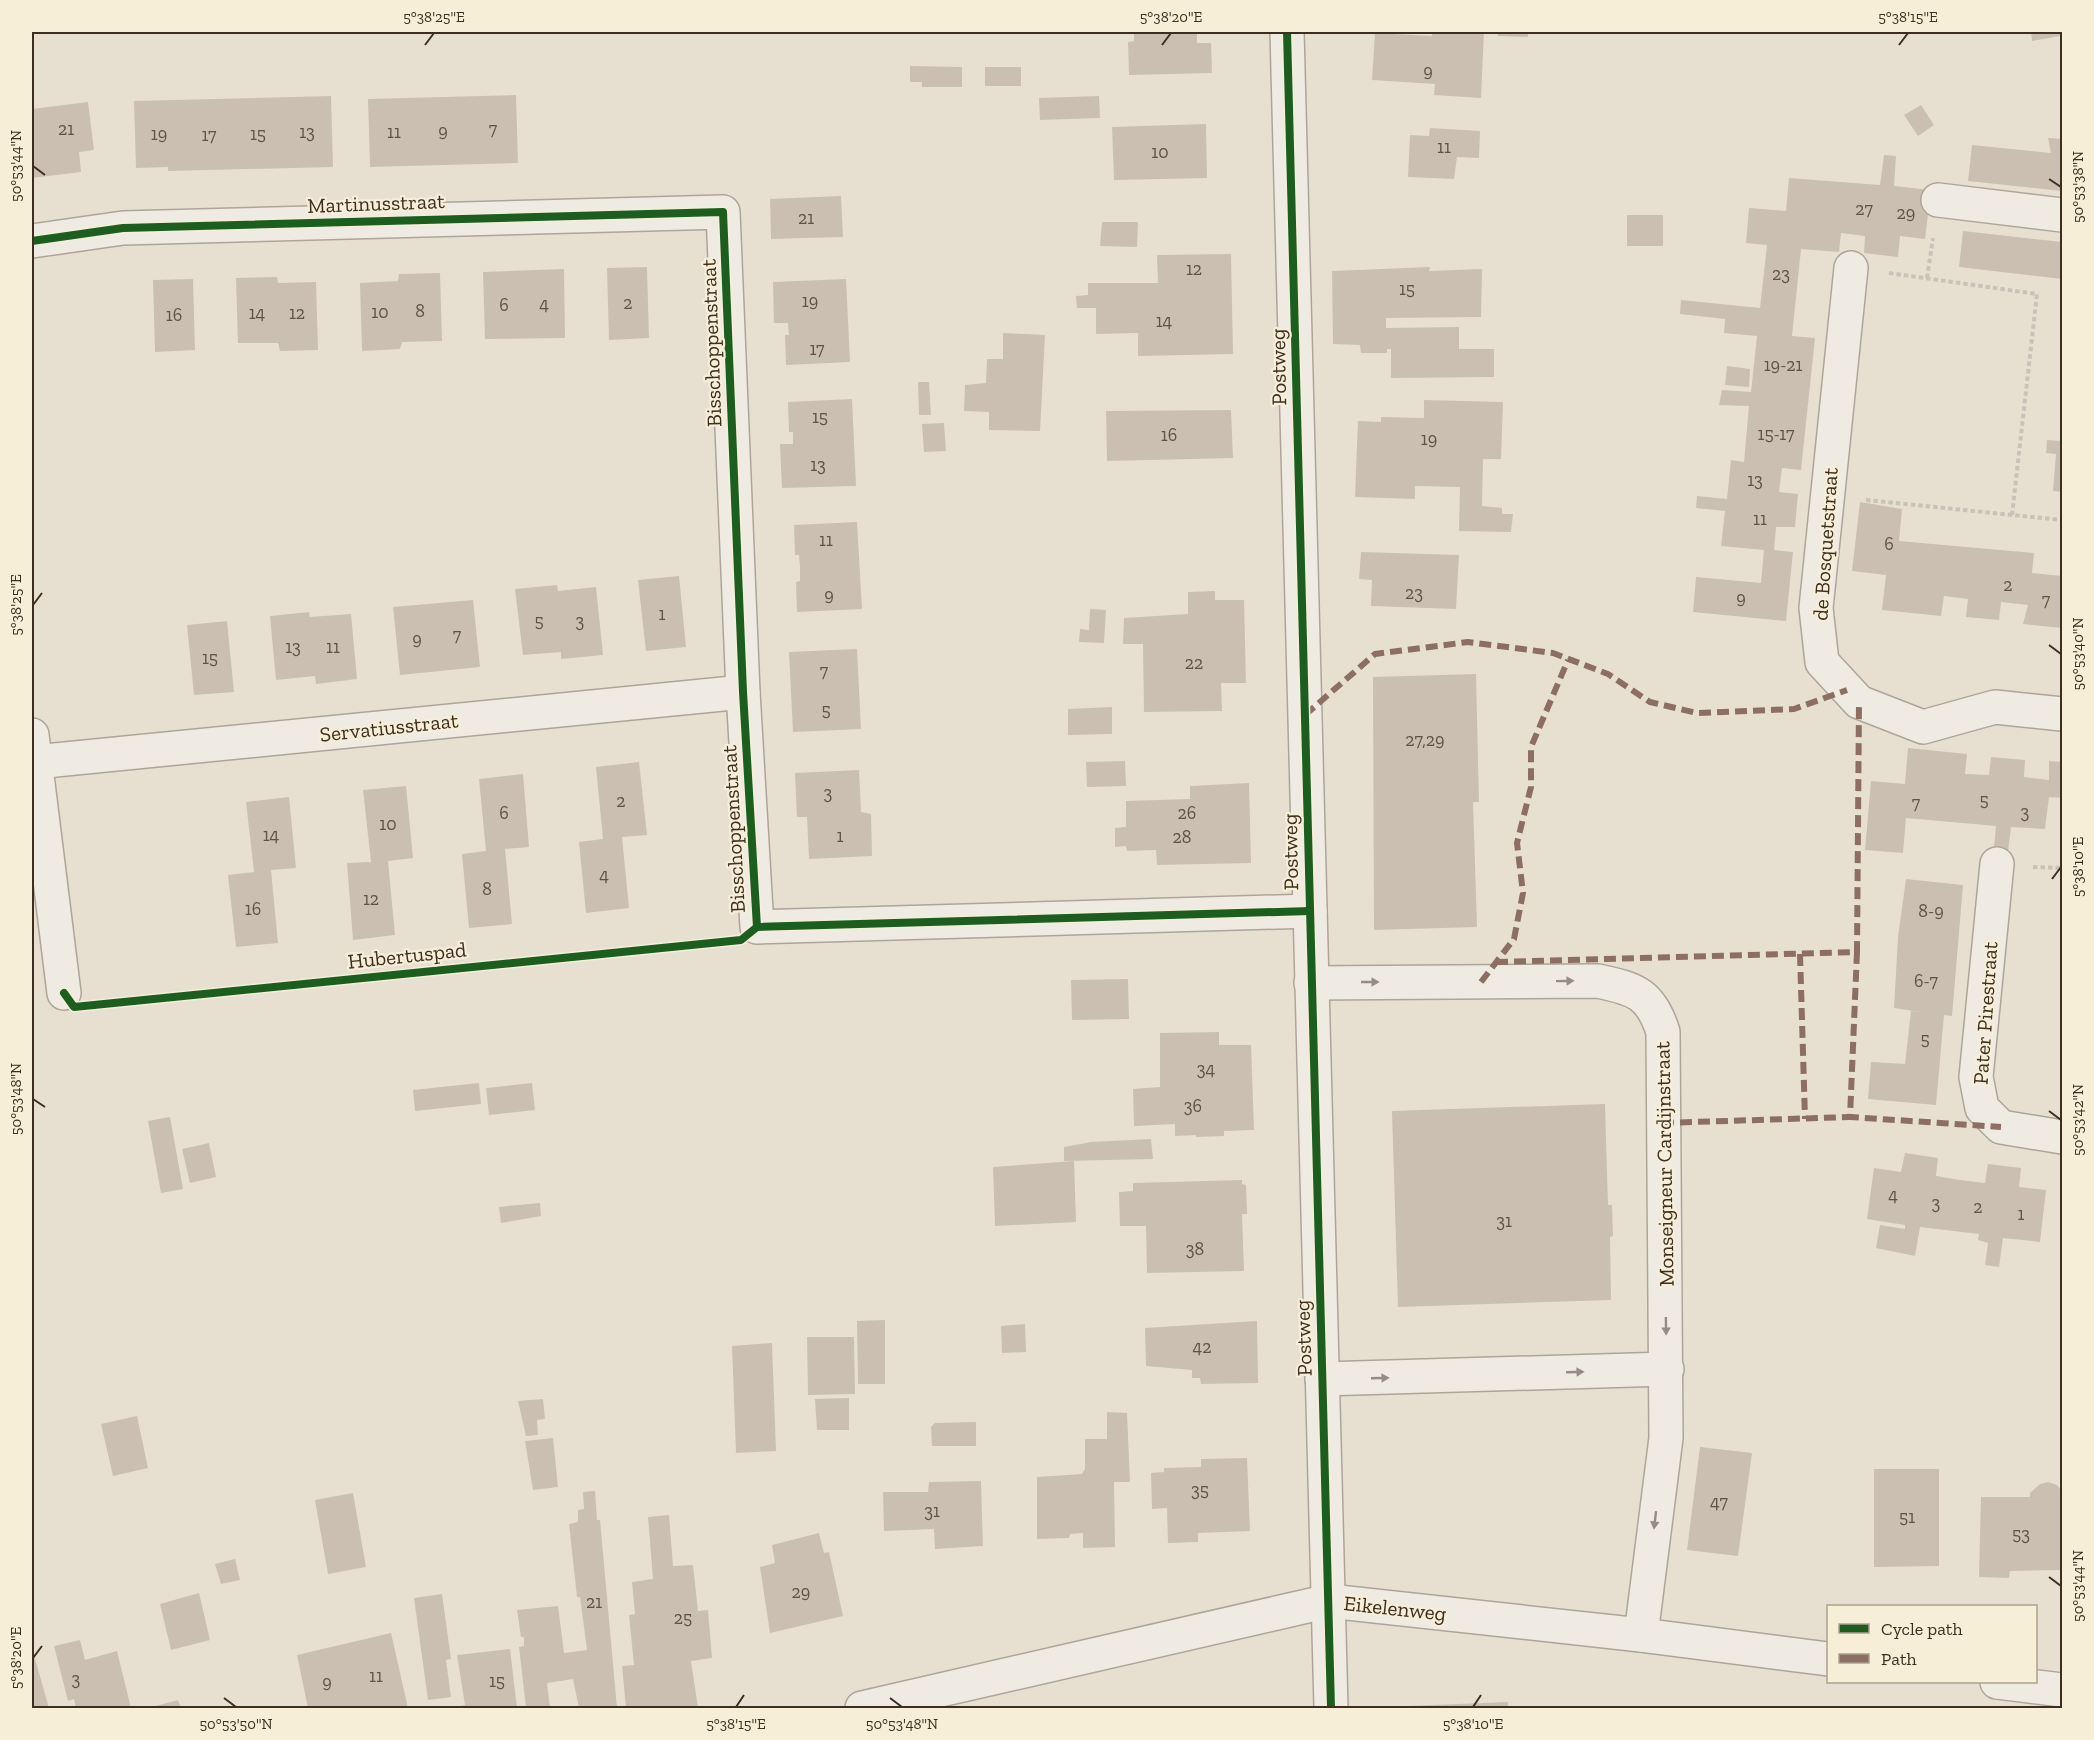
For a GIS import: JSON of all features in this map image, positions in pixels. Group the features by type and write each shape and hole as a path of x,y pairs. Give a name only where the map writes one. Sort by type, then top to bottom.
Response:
{"street":[{"name":"Postweg","path":"1287,32 1331,1708"},
{"path":"1938,200 2062,215"},
{"name":"Bisschoppenstraat","path":"723,212 743,692 757,927 1310,911"},
{"name":"Martinusstraat","path":"32,241 123,228 723,212"},
{"name":"de Bosquetstraat","path":"1851,268 1816,608 1822,662 1859,702 1923,727 1995,707 2062,714"},
{"name":"Servatiusstraat","path":"33,748 743,692"},
{"path":"33,748 63,993"},
{"name":"Pater Pirestraat","path":"1997,864 1976,1077 1982,1108 2001,1127 2062,1137"},
{"name":"Monseigneur Cardijnstraat","path":"1311,983 1598,981 1626,987 1647,999 1657,1011 1663,1032 1666,1438 1641,1635"},
{"path":"1322,1379 1666,1369"},
{"name":"Eikelenweg","path":"862,1708 1329,1601 1641,1635 1827,1659"},
{"path":"2001,1683 2046,1695"}],"path":[{"path":"1851,268 2037,294 2012,515"},
{"path":"1827,496 2062,520"}],"building":[{"path":"1134,32 1197,32 1197,43 1211,43 1212,73 1129,75 1128,42 1134,41"},
{"path":"1432,32 1484,32 1481,98 1434,95 1435,84 1372,80 1375,33 1432,36"},
{"path":"1498,32 1528,32 1528,37 1498,36"},
{"path":"2031,32 2060,32 2060,36 2032,41"},
{"path":"910,66 962,67 962,87 922,87 922,82 910,82"},
{"path":"985,67 1021,67 1021,86 985,86"},
{"path":"516,95 518,163 370,167 368,99"},
{"path":"331,96 333,167 168,171 168,167 136,168 134,101"},
{"path":"1099,96 1100,118 1040,120 1039,98"},
{"path":"88,102 94,150 79,152 81,172 32,178 32,109"},
{"path":"1921,105 1934,125 1918,136 1904,115"},
{"path":"1206,124 1207,178 1114,180 1112,127"},
{"path":"1430,128 1480,131 1479,158 1457,157 1454,179 1408,177 1410,135 1429,136"},
{"path":"2048,138 2062,139 2062,191 1968,181 1972,145 2051,153"},
{"path":"1884,155 1896,156 1894,186 1931,190 1925,239 1900,236 1898,257 1864,253 1865,236 1841,233 1839,252 1801,249 1792,336 1815,338 1801,470 1782,468 1779,492 1798,494 1795,527 1776,527 1774,550 1793,552 1786,621 1693,612 1696,577 1761,583 1764,550 1721,546 1725,511 1696,508 1697,496 1727,499 1731,460 1744,462 1749,406 1719,405 1722,390 1751,392 1757,336 1724,333 1725,319 1680,314 1681,300 1760,308 1767,245 1746,243 1749,208 1786,211 1789,178 1880,185"},
{"path":"841,196 843,237 771,239 770,199"},
{"path":"1627,215 1663,215 1663,246 1627,246"},
{"path":"1102,222 1138,222 1137,247 1100,246"},
{"path":"1963,231 2062,242 2062,279 1959,267"},
{"path":"1231,254 1233,354 1138,356 1138,333 1096,334 1096,308 1077,308 1076,296 1088,295 1088,283 1158,283 1157,255"},
{"path":"647,267 649,338 609,340 607,268"},
{"path":"1430,267 1429,271 1482,269 1481,317 1386,318 1386,328 1459,327 1459,349 1494,349 1494,377 1391,378 1391,349 1387,349 1387,353 1361,353 1360,345 1333,344 1332,271"},
{"path":"564,269 565,338 485,339 483,272"},
{"path":"440,273 442,341 402,342 400,349 362,351 360,283 398,281 399,274"},
{"path":"277,277 278,283 316,282 318,350 280,351 278,343 238,343 236,278"},
{"path":"193,279 195,350 155,352 153,280"},
{"path":"846,279 850,362 786,365 785,335 789,335 788,323 774,323 773,282"},
{"path":"1003,333 1045,335 1040,431 989,430 989,412 964,411 965,385 986,383 987,359 1003,359"},
{"path":"1727,366 1750,369 1749,387 1725,385"},
{"path":"918,382 929,382 931,415 919,415"},
{"path":"852,399 856,486 782,488 780,444 793,444 793,432 789,432 788,402"},
{"path":"1424,400 1503,402 1501,459 1483,459 1482,506 1502,508 1502,514 1513,514 1511,532 1459,531 1460,487 1415,486 1415,499 1355,497 1358,421 1381,422 1381,417 1424,418"},
{"path":"1231,410 1233,458 1107,461 1106,411"},
{"path":"944,423 946,451 924,452 922,424"},
{"path":"2047,440 2062,441 2062,492 2053,491 2056,454 2046,453"},
{"path":"1860,502 1902,509 1899,541 2034,553 2032,573 2062,576 2062,628 2023,624 2028,605 2001,602 1999,620 1966,617 1968,599 1944,596 1941,616 1882,610 1886,575 1852,571"},
{"path":"857,522 862,609 797,612 796,582 800,581 800,567 799,555 795,555 794,525"},
{"path":"1361,552 1459,555 1456,609 1371,606 1372,580 1359,579"},
{"path":"679,576 686,647 646,651 638,580"},
{"path":"557,585 558,591 596,587 603,655 561,659 561,652 523,655 515,589"},
{"path":"1215,591 1215,600 1244,600 1246,683 1221,683 1222,711 1144,712 1143,644 1123,644 1124,618 1188,614 1188,592"},
{"path":"473,600 480,667 400,675 393,607"},
{"path":"1090,609 1106,610 1104,643 1079,642 1080,629 1089,630"},
{"path":"309,612 310,617 351,614 357,679 316,684 315,676 276,680 270,616"},
{"path":"227,621 234,692 194,695 187,625"},
{"path":"857,649 861,729 793,732 789,652"},
{"path":"1476,674 1479,802 1473,802 1477,927 1374,930 1373,677"},
{"path":"1112,707 1112,734 1068,735 1068,709"},
{"path":"1908,748 1967,754 1965,774 1989,775 1991,757 2025,760 2024,777 2049,780 2049,761 2062,762 2062,798 2049,797 2045,829 2011,827 2007,860 1993,858 1996,826 1906,818 1903,853 1865,850 1871,781 1905,784"},
{"path":"1125,761 1126,786 1087,787 1086,762"},
{"path":"639,762 647,835 622,837 629,908 586,913 579,842 603,839 596,767"},
{"path":"859,770 861,812 871,814 872,856 809,859 807,817 797,817 795,773"},
{"path":"523,774 529,847 505,849 512,924 469,928 462,854 486,851 479,779"},
{"path":"1249,783 1251,863 1157,865 1156,850 1127,851 1126,846 1115,847 1115,828 1126,827 1126,801 1190,799 1190,786"},
{"path":"406,786 413,858 388,861 395,935 353,940 347,863 371,862 363,790"},
{"path":"289,797 296,868 271,870 278,943 236,947 228,875 254,872 246,802"},
{"path":"1906,879 1963,885 1952,1016 1944,1015 1936,1105 1868,1099 1871,1062 1905,1064 1911,1011 1926,1013 1894,1008 1898,937"},
{"path":"1128,979 1129,1019 1072,1020 1071,980"},
{"path":"1219,1032 1219,1045 1251,1045 1254,1130 1224,1131 1224,1136 1196,1137 1196,1135 1175,1136 1175,1124 1134,1126 1133,1089 1160,1087 1160,1033"},
{"path":"479,1083 481,1104 415,1111 413,1090"},
{"path":"532,1083 535,1110 489,1115 486,1088"},
{"path":"1605,1104 1608,1205 1612,1205 1613,1236 1610,1237 1611,1300 1398,1307 1392,1111"},
{"path":"170,1117 183,1189 161,1193 148,1121"},
{"path":"1151,1139 1153,1159 1064,1161 1064,1147 1091,1142"},
{"path":"209,1143 216,1177 190,1183 182,1149"},
{"path":"1905,1153 1938,1158 1936,1176 1960,1180 1985,1183 1988,1164 2021,1168 2019,1187 2046,1190 2040,1242 2003,1238 1999,1267 1985,1265 1988,1243 1978,1240 1979,1234 1920,1227 1915,1256 1876,1248 1880,1225 1905,1229 1905,1225 1867,1219 1874,1168 1901,1172"},
{"path":"1074,1161 1076,1222 995,1226 993,1167"},
{"path":"1242,1180 1242,1184 1246,1185 1247,1214 1242,1214 1244,1271 1147,1273 1146,1226 1120,1226 1119,1192 1133,1191 1133,1183"},
{"path":"540,1203 541,1216 501,1223 499,1207"},
{"path":"885,1320 885,1384 858,1384 857,1321"},
{"path":"1257,1321 1258,1383 1201,1384 1200,1378 1192,1378 1192,1370 1146,1366 1145,1328"},
{"path":"1025,1324 1026,1352 1002,1353 1001,1326"},
{"path":"807,1337 854,1337 855,1394 808,1395"},
{"path":"772,1343 776,1451 736,1453 732,1346"},
{"path":"849,1398 849,1430 817,1430 815,1399"},
{"path":"543,1399 545,1419 537,1420 538,1435 526,1436 518,1401"},
{"path":"1107,1412 1127,1413 1130,1482 1114,1482 1115,1547 1083,1548 1083,1533 1070,1534 1069,1538 1037,1539 1037,1477 1082,1474 1085,1469 1085,1439 1107,1439"},
{"path":"137,1416 148,1468 113,1476 101,1424"},
{"path":"976,1422 976,1446 932,1446 931,1427 935,1423"},
{"path":"553,1438 558,1487 533,1490 525,1441"},
{"path":"1700,1447 1752,1453 1738,1556 1687,1550"},
{"path":"1247,1458 1250,1531 1198,1533 1198,1542 1168,1543 1167,1508 1152,1509 1151,1473 1164,1472 1164,1468 1201,1467 1201,1459"},
{"path":"1874,1469 1939,1469 1939,1566 1874,1567"},
{"path":"981,1481 983,1546 935,1549 934,1529 884,1531 883,1492 928,1492 929,1482"},
{"path":"2048,1482 2057,1485 2062,1491 2062,1570 2010,1571 2009,1578 1979,1577 1981,1497 2030,1497 2030,1493 2040,1484"},
{"path":"595,1491 597,1520 600,1520 617,1708 579,1708 573,1679 547,1683 550,1708 526,1708 519,1647 524,1646 524,1637 521,1637 517,1610 558,1606 564,1653 587,1650 580,1597 577,1597 569,1524 578,1522 578,1510 584,1509 583,1492"},
{"path":"353,1493 366,1567 328,1574 315,1500"},
{"path":"669,1515 673,1566 693,1565 698,1611 708,1610 712,1658 691,1661 698,1708 626,1708 622,1666 634,1665 629,1615 635,1614 632,1582 653,1579 648,1517"},
{"path":"819,1533 824,1553 829,1552 843,1616 770,1633 760,1567 775,1563 772,1545"},
{"path":"235,1559 240,1580 221,1584 215,1564"},
{"path":"199,1593 210,1640 171,1650 160,1604"},
{"path":"442,1594 451,1659 446,1660 451,1697 428,1700 414,1598"},
{"path":"391,1633 408,1708 308,1708 297,1655"},
{"path":"80,1640 85,1660 117,1651 131,1708 76,1708 74,1699 68,1701 54,1646"},
{"path":"32,1648 49,1708 32,1708"},
{"path":"510,1649 517,1708 452,1708 465,1705 457,1655"},
{"path":"178,1700 181,1708 148,1708"},
{"path":"1508,1702 1508,1708 1408,1708 1408,1706"}],"marked path":[{"path":"1305,715 1375,654 1468,642 1553,653 1608,674 1650,702 1697,713 1794,709 1847,690"},
{"path":"1481,982 1514,939 1523,893 1517,843 1531,787 1531,747 1568,660"},
{"path":"1496,962 1857,952 1859,702"},
{"path":"1857,952 1850,1117 2001,1127"},
{"path":"1800,954 1805,1119"},
{"path":"1662,1123 1850,1117"}],"cycle path":[{"path":"1287,32 1331,1708"},
{"path":"32,241 123,228 723,212 743,692 757,927 1310,911"},
{"name":"Hubertuspad","path":"64,993 74,1007 741,940 757,927"}]}
